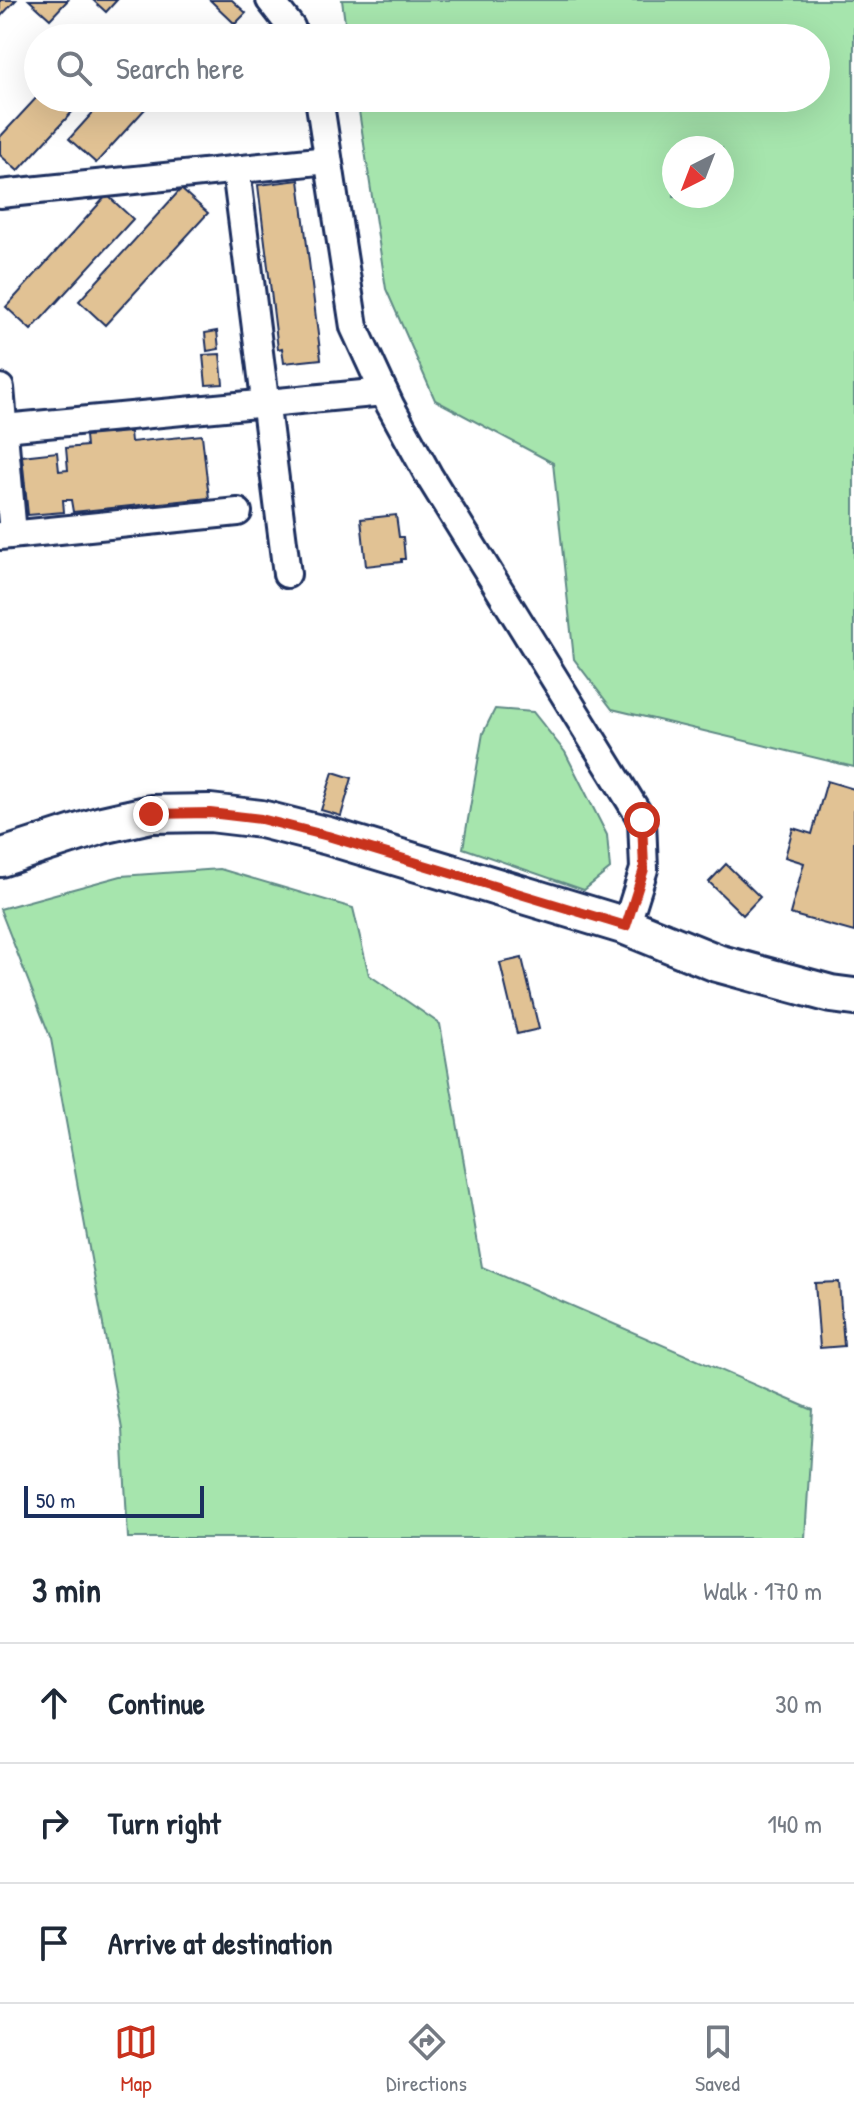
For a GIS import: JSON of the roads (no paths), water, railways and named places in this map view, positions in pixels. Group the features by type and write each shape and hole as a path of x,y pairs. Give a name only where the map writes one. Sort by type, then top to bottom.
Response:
{"street":[{"path":"270,0 289,24"},
{"path":"321,112 354,327 384,392 429,476 642,820 644,869 626,926"},
{"path":"0,194 328,160"},
{"path":"236,170 287,574"},
{"path":"0,390 7,535 238,512"},
{"path":"4,428 384,392"},
{"path":"0,858 102,825 151,814 210,813 261,819 328,836 626,926 717,963 831,994 854,997"}]}
